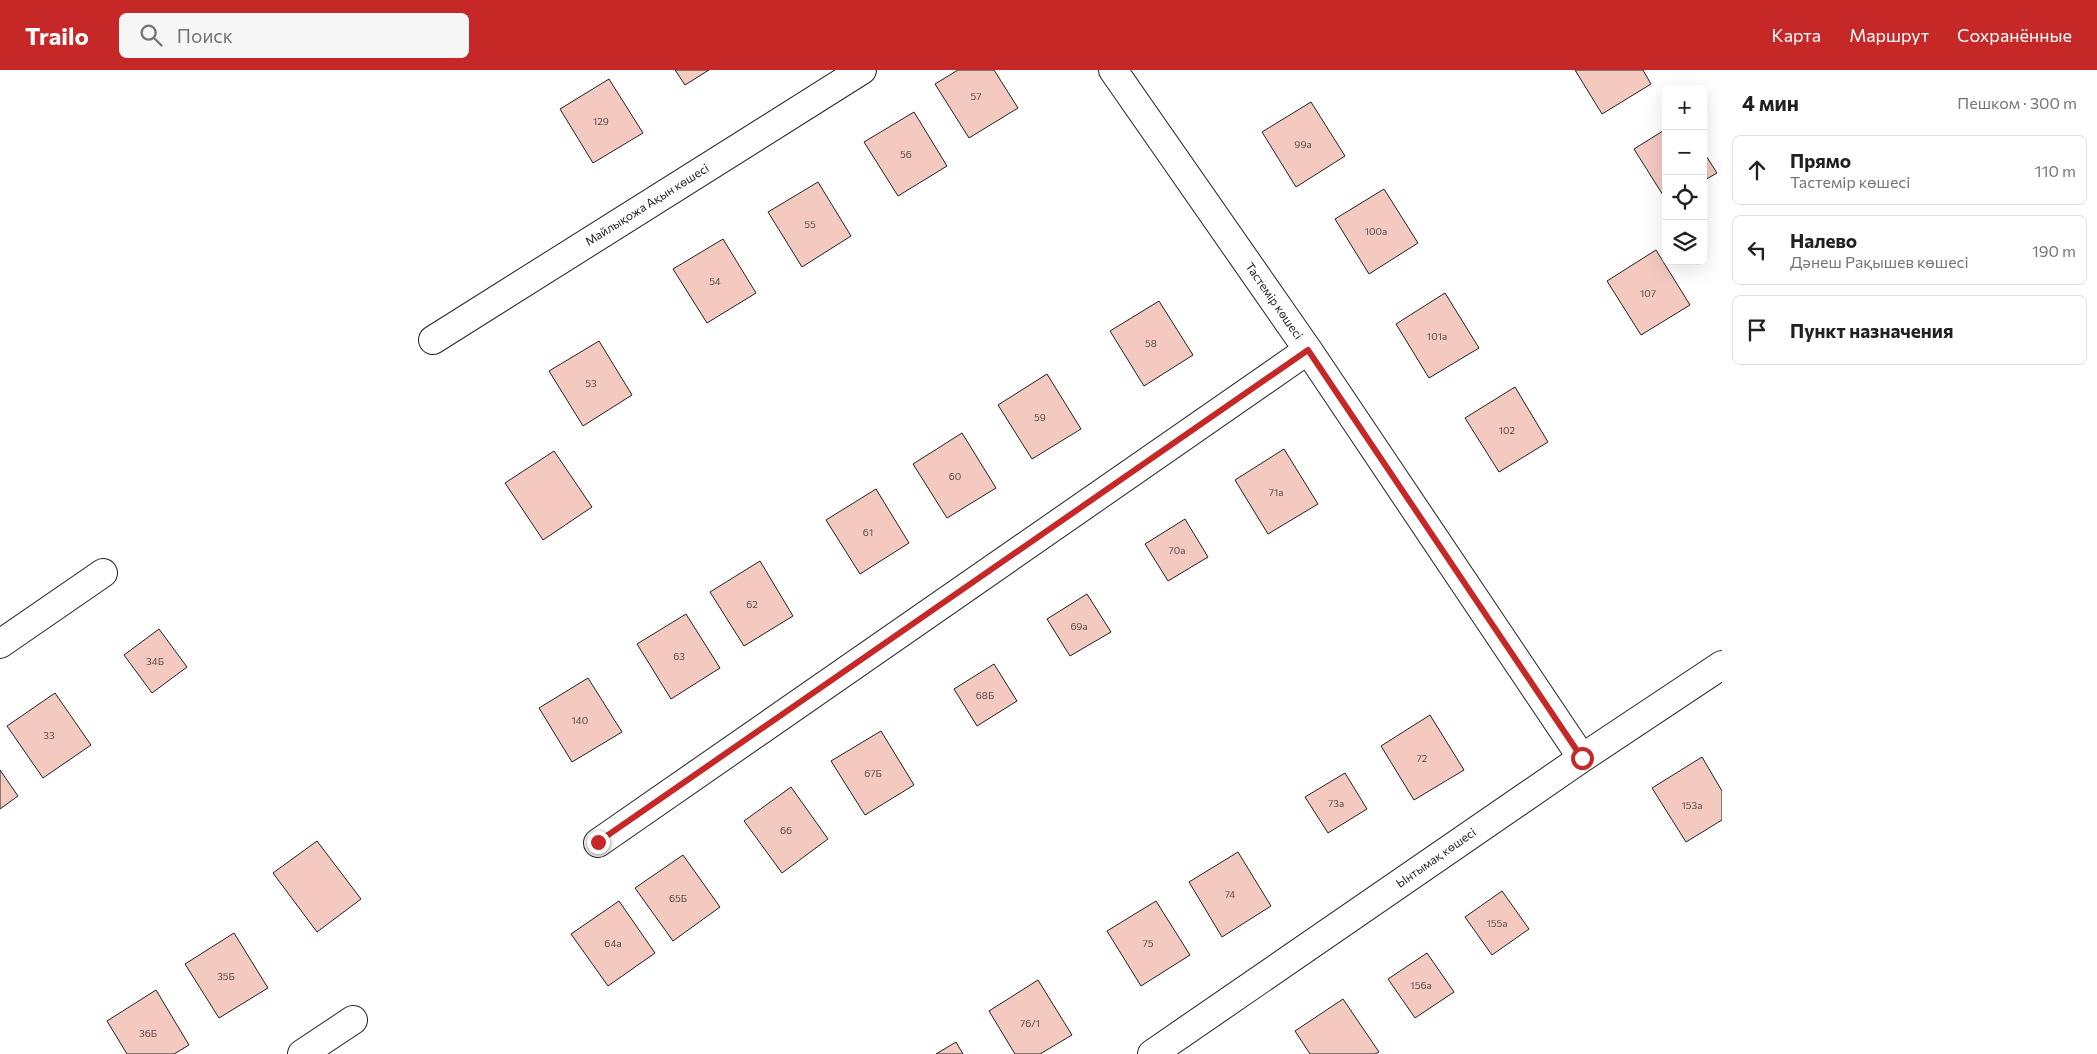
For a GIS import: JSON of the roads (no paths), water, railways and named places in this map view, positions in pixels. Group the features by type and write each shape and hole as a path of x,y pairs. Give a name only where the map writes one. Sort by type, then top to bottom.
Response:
{"street":[{"name":"Майлықожа Ақын көшесі","path":"433,340 862,70"},
{"name":"Тастемір көшесі","path":"1113,70 1308,350 1582,758"},
{"path":"598,842 1308,350"},
{"path":"0,644 103,573"},
{"name":"Ынтымақ көшесі","path":"1152,1054 1582,758 1722,666"},
{"path":"302,1054 353,1020"}]}
